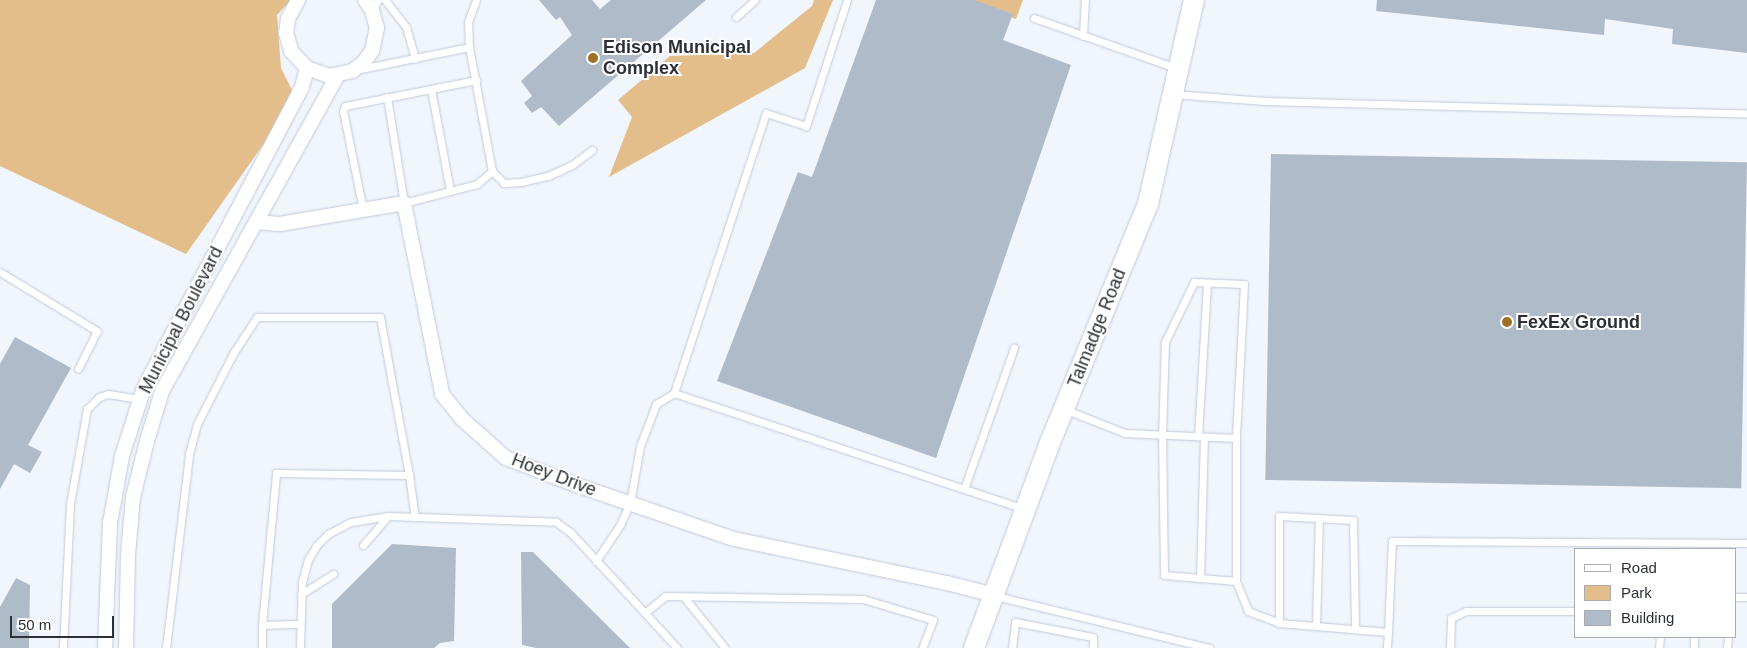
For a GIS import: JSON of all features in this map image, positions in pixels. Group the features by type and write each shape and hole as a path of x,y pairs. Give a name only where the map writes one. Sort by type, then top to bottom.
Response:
{"street":[{"path":"298,0 288,19 286,33 291,51 307,68 315,73 345,73"},
{"name":"Talmadge Road","path":"974,648 1064,409 1148,204 1194,0"},
{"name":"Municipal Boulevard","path":"126,648 128,555 134,497 147,441 162,391 256,222 345,73 363,62 375,42 377,28 372,3"},
{"name":"Municipal Boulevard","path":"105,648 110,523 122,456 140,399 144,388 302,88 307,68"},
{"path":"256,222 280,224 404,203"},
{"name":"Hoey Drive","path":"404,203 442,394 462,419 506,458 734,539 994,595"}],"lane":[{"path":"385,0 406,27 415,60"},
{"path":"476,0 468,22 469,47 492,170 504,183 520,182 548,176 572,165 592,150"},
{"path":"736,17 755,0"},
{"path":"596,561 620,525 630,503 640,446 656,404 674,393 766,113 806,126 847,0"},
{"path":"1082,36 1086,0"},
{"path":"1034,18 1178,69"},
{"path":"345,73 415,60 469,47"},
{"path":"363,210 343,111 345,106 476,80"},
{"path":"431,89 450,191"},
{"path":"1173,94 1264,101 1747,114"},
{"path":"387,97 404,203 477,184 492,170"},
{"path":"0,272 97,331 78,369"},
{"path":"1236,581 1164,575 1162,436 1165,342 1194,282 1244,284 1236,438 1236,581 1248,611 1279,623 1388,632"},
{"path":"1200,578 1201,437 1207,282"},
{"path":"166,648 189,454 197,424 234,352 258,317 380,317 409,475 414,518"},
{"path":"964,489 1014,348"},
{"path":"674,393 1026,510"},
{"path":"62,648 70,504 87,408 99,397 108,394 140,399"},
{"path":"1064,409 1125,433 1236,438"},
{"path":"262,648 262,625 276,473 409,475"},
{"path":"363,545 388,516"},
{"path":"300,648 302,582 308,560 316,546 328,534 351,522 388,516 556,522 570,532 677,648"},
{"path":"1279,623 1280,516 1353,520 1355,629"},
{"path":"1316,626 1319,518"},
{"path":"1387,648 1392,541 1747,543"},
{"path":"301,594 333,574"},
{"path":"994,595 1210,648"},
{"path":"645,613 665,596 863,599 933,620 922,648"},
{"path":"684,597 725,648"},
{"path":"1450,648 1451,618 1466,611 1574,611"},
{"path":"1012,648 1015,622 1093,637 1093,648"},
{"path":"262,625 300,624"}],"green space":[{"path":"0,0 291,0 277,15 281,68 296,98 186,254 0,166"},
{"path":"814,0 833,0 805,68 609,177 632,117 618,100 670,56 754,53 812,6"},
{"path":"965,0 1023,0 1016,19"}],"building":[{"name":"Edison Municipal Complex","path":"539,0 592,0 600,9 611,0 706,0 559,126 541,107 532,113 524,103 532,96 521,81 572,35 560,17 556,20"},
{"path":"876,0 974,0 1013,14 1003,40 1071,65 936,458 717,381 798,172 812,177"},
{"path":"1377,0 1747,0 1747,53 1672,44 1673,29 1605,19 1604,35 1376,11"},
{"name":"FexEx Ground","path":"1271,154 1747,162 1741,488 1265,480"},
{"path":"15,337 71,368 28,445 42,452 30,473 14,464 0,489 0,364"},
{"path":"392,544 456,548 454,641 440,643 434,648 332,648 332,604"},
{"path":"521,552 533,552 630,648 536,648 522,645"},
{"path":"16,578 30,585 29,648 0,648 0,607"}],"place":[{"name":"Edison Municipal Complex","path":"593,58"},
{"name":"FexEx Ground","path":"1507,322"}]}
